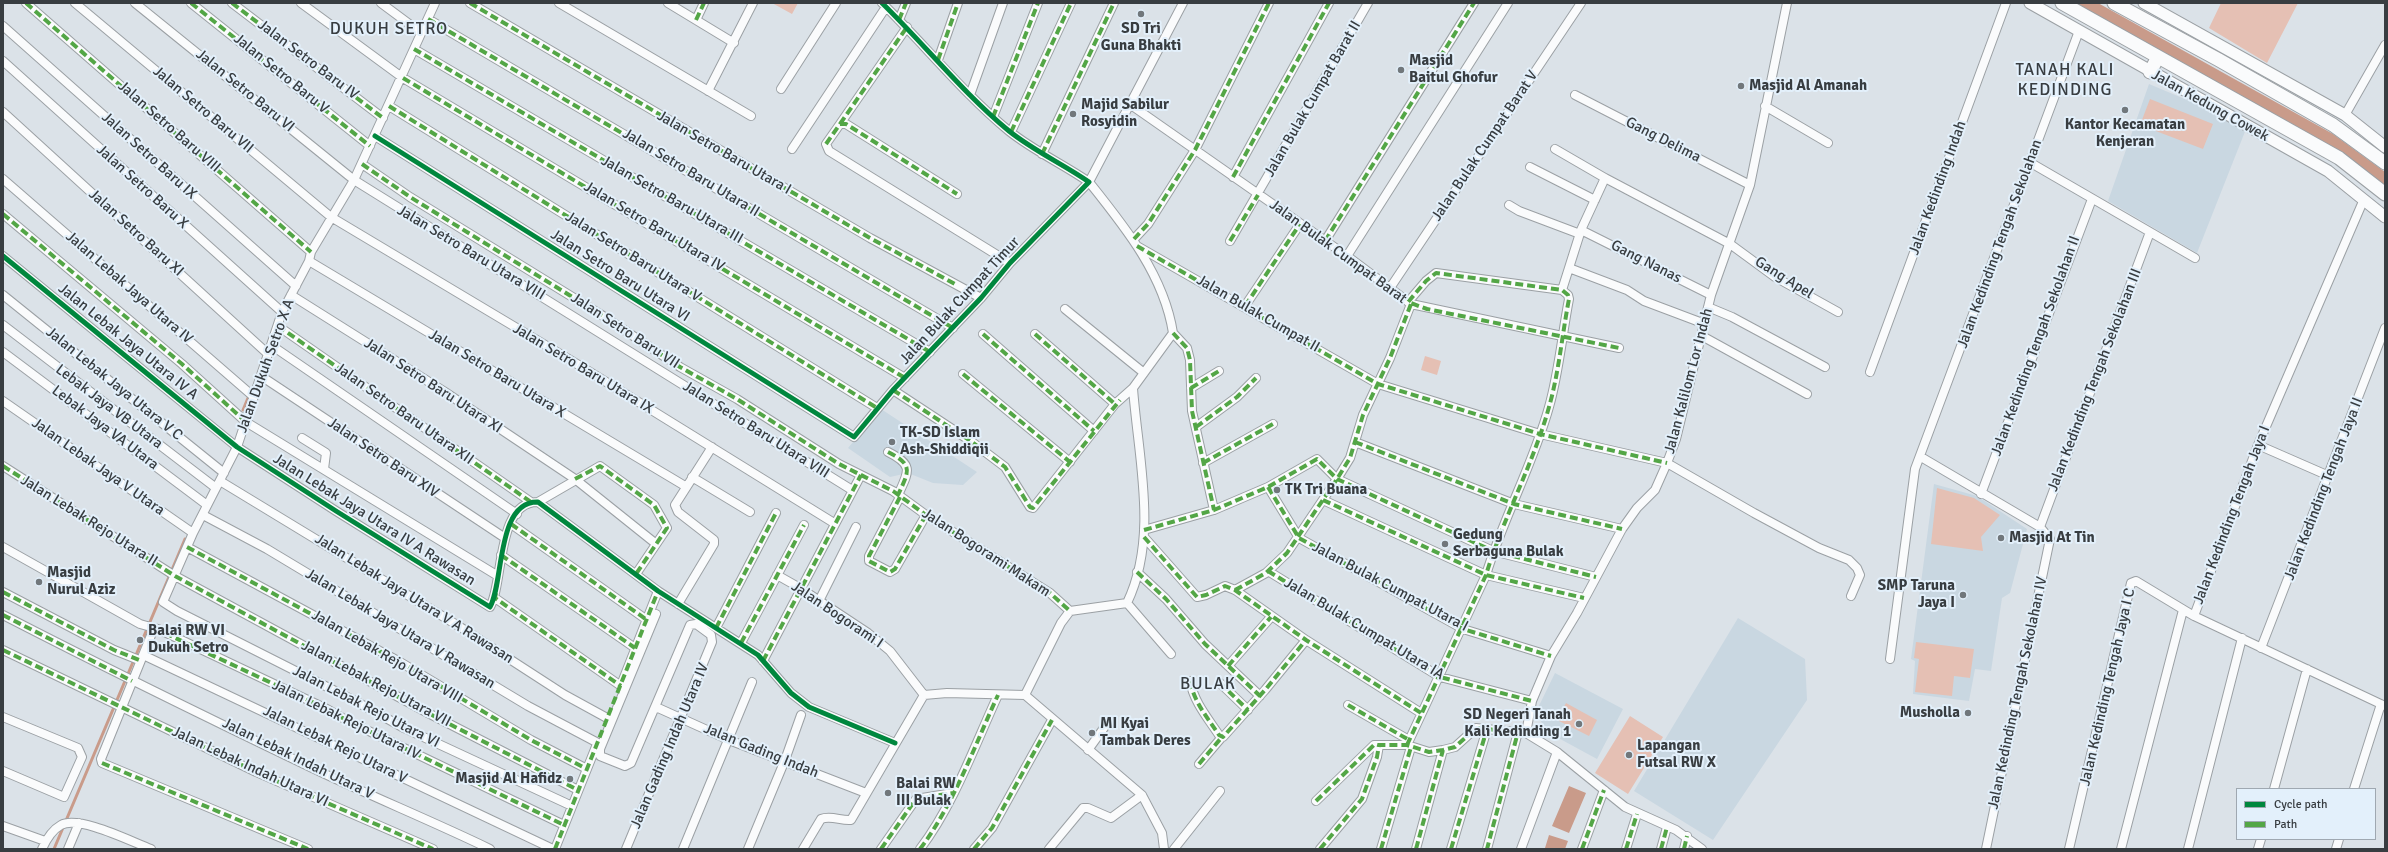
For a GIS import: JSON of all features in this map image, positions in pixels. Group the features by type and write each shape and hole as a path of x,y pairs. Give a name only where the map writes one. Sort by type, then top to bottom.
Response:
{"highway":[{"name":"Jalan Kedung Cowek","path":"2062,3 2339,158 2385,194"},
{"path":"2114,3 2219,60 2333,125 2385,163"},
{"path":"2150,72 2158,57"}],"main road":[{"name":"Jalan Kedung Cowek","path":"2030,3 2328,171 2385,217"},
{"path":"2144,3 2345,115 2385,147"}],"street":[{"name":"Jalan Setro Baru VIII","path":"26,3 311,252"},
{"name":"Jalan Setro Baru VII","path":"76,3 331,217"},
{"name":"Jalan Setro Baru VI","path":"135,3 354,180"},
{"name":"Jalan Setro Baru V","path":"191,3 370,146"},
{"name":"Jalan Setro Baru IV","path":"232,3 383,118"},
{"name":"Jalan Setro Baru Utara IV","path":"301,3 402,78 905,378"},
{"path":"381,3 420,32"},
{"name":"Jalan Dukuh Setro X A","path":"163,602 172,574 237,447 282,312 309,261 311,252 362,164 402,78 420,32 435,3"},
{"name":"Jalan Setro Baru Utara I","path":"470,3 870,238 982,298"},
{"path":"559,3 751,116"},
{"path":"668,3 734,42"},
{"path":"696,20 704,3"},
{"path":"708,91 753,3"},
{"path":"782,89 836,3"},
{"path":"900,20 906,3"},
{"path":"938,60 958,3"},
{"path":"970,95 1003,3"},
{"path":"993,117 1038,3"},
{"path":"1011,132 1071,3"},
{"path":"1042,154 1114,3"},
{"name":"Jalan Bulak Cumpat Timur","path":"851,436 856,436 893,390 982,298 1010,263 1089,182 1131,105 1183,3"},
{"path":"1136,242 1196,150 1270,3"},
{"path":"1233,177 1329,3"},
{"name":"Jalan Bulak Cumpat Barat II","path":"1230,241 1368,3"},
{"path":"1325,241 1474,3"},
{"path":"1347,256 1508,3"},
{"name":"Jalan Bulak Cumpat Barat V","path":"1390,288 1581,3"},
{"name":"Jalan Kalilom Lor Indah","path":"1487,849 1532,701 1551,656 1596,578 1622,529 1636,508 1655,490 1676,439 1711,295 1750,185 1787,3"},
{"name":"Jalan Kedinding Indah","path":"1870,372 2006,3"},
{"path":"792,149 884,5 993,117 1042,154 1089,182 1136,242 1170,314 1173,333 1189,354 1192,411 1214,510"},
{"name":"Jalan Setro Baru Utara II","path":"428,19 953,328"},
{"name":"Jalan Setro Baru IX","path":"3,26 296,286"},
{"path":"907,27 826,144 829,151 1010,263"},
{"name":"Jalan Kedinding Tengah Sekolahan","path":"1890,659 1915,469 1921,457 2079,31"},
{"path":"2345,115 2385,45"},
{"name":"Jalan Setro Baru Utara III","path":"414,49 930,352"},
{"name":"Jalan Setro Baru X","path":"3,60 282,312"},
{"name":"Gang Delima","path":"1575,95 1750,185"},
{"name":"Jalan Bulak Cumpat Barat","path":"1131,105 1347,256 1409,303 1561,338 1619,348"},
{"name":"Jalan Setro Baru Utara V","path":"389,106 877,408"},
{"path":"1765,106 1828,143"},
{"name":"Jalan Setro Baru XI","path":"3,112 268,354"},
{"path":"840,124 846,124 957,194"},
{"name":"Jalan Setro Baru Utara VI","path":"375,136 851,436"},
{"name":"Gang Apel","path":"1555,149 1605,178 1730,244 1775,277 1838,312"},
{"path":"2031,163 2195,258"},
{"name":"Jalan Setro Baru VII","path":"362,164 410,197 600,314 680,367 860,475 897,494"},
{"path":"1530,167 1595,200"},
{"path":"1562,290 1581,232 1605,178"},
{"name":"Jalan Lebak Jaya Utara IV","path":"3,179 254,397"},
{"name":"Jalan Setro Baru Utara VIII","path":"354,180 852,490"},
{"name":"Jalan Kedinding Tengah Sekolahan II","path":"1981,494 2092,199"},
{"name":"Jalan Kedinding Tengah Jaya I","path":"2121,849 2183,610 2194,616 2258,445 2364,199"},
{"name":"Gang Nanas","path":"1509,205 1519,211 1581,232 1711,295"},
{"path":"3,214 182,364 246,422 498,576"},
{"name":"Jalan Setro Baru Utara IX","path":"331,217 834,523"},
{"path":"1245,306 1300,224"},
{"name":"Jalan Kedinding Tengah Sekolahan III","path":"2040,527 2150,232"},
{"name":"Jalan Bulak Cumpat II","path":"1136,242 1378,384 1540,434 1667,463 1819,548 1849,560 1857,568 1860,575 1851,596"},
{"name":"Jalan Lebak Jaya Utara IV A","path":"3,256 237,447"},
{"name":"Jalan Setro Baru Utara X","path":"309,261 685,486"},
{"path":"1569,268 1627,290 1644,301 1705,324"},
{"path":"1235,590 1268,571 1287,554 1299,538 1350,458 1363,414 1378,384 1409,303 1426,281 1436,273 1562,290 1568,295 1569,299 1549,406 1540,434 1514,504 1493,551 1486,576 1440,677 1421,714 1409,744 1381,849"},
{"name":"Jalan Setro Baru Utara XI","path":"291,295 445,392 574,479 655,543"},
{"name":"Jalan Lebak Jaya Utara V C","path":"3,296 224,474"},
{"path":"1708,307 1732,317 1825,367"},
{"path":"1065,309 1144,373"},
{"name":"Lebak Jaya VB Utara","path":"3,325 218,485"},
{"name":"Jalan Setro Baru Utara XII","path":"278,326 535,502 658,591 716,628"},
{"name":"Jalan Kedinding Tengah Jaya II","path":"2261,648 2329,476 2385,328"},
{"path":"893,390 972,442 1005,466 1031,508 1034,508 1116,404 1133,388 1173,333"},
{"path":"983,334 1094,431"},
{"path":"1035,334 1116,404"},
{"path":"1702,336 1807,394"},
{"path":"271,345 517,514"},
{"name":"Lebak Jaya VA Utara","path":"3,352 207,505"},
{"path":"1191,388 1219,371"},
{"path":"963,374 1070,462"},
{"name":"Jalan Setro Baru XIV","path":"261,376 505,538"},
{"path":"1196,427 1237,397 1256,378"},
{"path":"1126,603 1134,588 1144,533 1142,476 1133,388"},
{"name":"Jalan Lebak Jaya V Utara","path":"3,401 193,533"},
{"path":"1203,463 1273,424"},
{"path":"302,438 326,453 324,469"},
{"path":"1355,442 1514,504 1622,529"},
{"path":"2258,445 2329,476"},
{"name":"Jalan Lebak Jaya Utara IV A Rawasan","path":"237,447 490,607 496,598"},
{"path":"678,604 714,544 714,540 675,510 675,505 685,486 712,448"},
{"path":"888,452 904,460 907,465 907,473 869,556 869,561 890,572 895,569 926,515"},
{"path":"1921,457 1981,494 2040,527"},
{"path":"1144,533 1214,510 1268,487 1317,459 1337,479 1493,551 1596,578"},
{"name":"Jalan Lebak Rejo Utara II","path":"3,466 172,574"},
{"path":"621,686 496,598 498,576 505,538 517,514 574,479 600,466 654,505 667,526 636,574"},
{"path":"763,661 860,475"},
{"path":"692,477 750,512"},
{"name":"Jalan Lebak Jaya Utara V A Rawasan","path":"218,485 457,625 565,695 607,718"},
{"path":"1268,487 1299,538"},
{"name":"Jalan Bogorami Makam","path":"897,494 926,515 1050,593 1070,611"},
{"path":"1322,500 1486,576 1584,598"},
{"path":"776,513 716,628 741,643 763,661 791,693 809,707 895,743"},
{"name":"Jalan Lebak Jaya Utara V Rawasan","path":"203,514 267,549 528,706 598,743"},
{"path":"511,524 647,620"},
{"path":"741,643 804,525"},
{"path":"819,601 856,527"},
{"name":"Jalan Kedinding Tengah Sekolahan IV","path":"1986,849 2049,537 2040,527"},
{"path":"1144,533 1197,597 1206,595 1225,586 1235,590 1306,640 1421,714"},
{"name":"Jalan Bulak Cumpat Utara I","path":"1299,538 1462,629 1551,656"},
{"name":"Jalan Lebak Rejo Utara IV","path":"3,547 148,626 327,709 348,721 564,825"},
{"name":"Jalan Lebak Rejo Utara VIII","path":"187,547 400,662 531,740 587,769"},
{"path":"501,555 636,648"},
{"name":"Jalan Bulak Cumpat Utara IA","path":"1268,571 1440,677 1532,701"},
{"path":"1137,572 1228,666 1260,696"},
{"name":"Jalan Lebak Rejo Utara VII","path":"172,574 428,713 578,790"},
{"name":"Jalan Bogorami I","path":"777,575 800,588 868,633 890,651 924,695"},
{"name":"Jalan Kedinding Tengah Jaya I C","path":"2069,849 2131,583 2136,581 2183,610"},
{"path":"554,849 621,686 658,591"},
{"name":"Jalan Lebak Rejo Utara V","path":"3,592 114,650 138,657 554,849"},
{"name":"Jalan Lebak Rejo Utara VI","path":"163,602 177,611 357,702 404,728 572,806"},
{"path":"1025,696 1061,623 1070,611 1126,603"},
{"path":"1126,603 1171,654"},
{"path":"656,614 600,749 600,756 620,765 625,766 631,763 656,707"},
{"name":"Jalan Lebak Indah Utara V","path":"3,615 128,679 215,719 309,767 490,849"},
{"path":"1228,666 1271,616"},
{"path":"2194,616 2383,705 2354,788"},
{"name":"Jalan Gading Indah Utara IV","path":"626,849 683,718 712,642 711,635 696,624 690,625 656,707"},
{"path":"148,626 138,657 128,679 119,705 102,763 308,849"},
{"path":"2188,849 2242,638"},
{"path":"1199,764 1248,710 1306,640"},
{"name":"Jalan Lebak Indah Utara VI","path":"3,650 256,772 433,849"},
{"path":"2274,788 2307,670"},
{"path":"1190,681 1193,695 1199,706 1222,737"},
{"path":"683,849 752,682"},
{"path":"1220,683 1248,710"},
{"path":"803,849 821,819 831,817 843,821 851,820 924,695 948,693 1025,696 1142,795 1162,833 1164,849"},
{"path":"920,849 931,835 953,793 998,695"},
{"path":"1348,705 1409,744 1429,752 1455,747 1476,728 1522,732 1557,752 1604,790 1637,814 1687,836 1702,849"},
{"name":"Jalan Gading Indah","path":"656,707 729,740 785,760 866,793"},
{"path":"748,849 785,760 800,715"},
{"path":"3,717 78,748 82,757 75,776 64,797 3,771"},
{"path":"974,849 992,828 1052,720"},
{"path":"1088,750 1106,725"},
{"path":"1451,849 1487,729"},
{"path":"1316,802 1371,746 1409,744"},
{"path":"1320,849 1362,799 1377,757 1379,745"},
{"path":"1416,849 1443,750"},
{"path":"1521,849 1557,752"},
{"path":"1582,849 1604,790"},
{"path":"1174,849 1220,791"},
{"path":"881,849 916,799 953,793"},
{"path":"1049,849 1083,808 1088,808 1111,818 1142,795"},
{"path":"1626,849 1637,814"},
{"path":"68,849 76,823"},
{"path":"42,849 45,840 62,824 76,823 151,849"},
{"path":"3,826 45,840"},
{"path":"1660,849 1667,827"},
{"path":"1684,849 1687,836"}],"shaded area":[{"path":"772,3 798,3 792,14"},
{"path":"2074,3 2098,3 2333,134 2385,172 2385,188"},
{"path":"2221,3 2298,3 2267,63 2209,28"},
{"path":"2149,84 2199,105 2246,129 2197,253 2108,201"},
{"path":"2150,99 2213,124 2203,149 2140,125"},
{"path":"1425,356 1441,361 1437,375 1421,370"},
{"name":"TK-SD Islam Ash-Shiddiqii","path":"881,409 977,472 963,485 933,483 908,473 890,477 848,448"},
{"name":"SMP Taruna Jaya I","path":"1934,484 1977,496 2027,529 2010,593 2002,598 1991,671 1975,669 1969,701 1913,694 1915,661 1911,659"},
{"path":"1937,488 1974,498 2000,515 1981,537 1983,551 1931,544"},
{"path":"1738,618 1805,659 1807,700 1713,840 1634,791"},
{"path":"1916,642 1974,649 1970,678 1954,676 1952,696 1915,692 1919,659 1914,658"},
{"name":"SD Negeri Tanah Kali Kedinding 1","path":"1555,673 1623,709 1597,759 1551,734 1535,714"},
{"path":"1566,703 1597,720 1589,736 1557,720"},
{"name":"Lapangan Futsal RW X","path":"1630,716 1663,737 1628,794 1595,773"},
{"path":"1569,786 1586,793 1569,833 1552,826"},
{"path":"1549,835 1568,841 1565,849 1545,848"}],"waterway":[{"path":"243,410 248,398"},
{"path":"54,849 185,539"}],"marked path":[{"path":"26,3 311,252"},
{"path":"191,3 370,146"},
{"path":"232,3 383,118"},
{"path":"470,3 870,238 955,284"},
{"path":"696,20 704,3"},
{"path":"899,20 906,3"},
{"path":"938,60 958,3"},
{"path":"993,117 1038,3"},
{"path":"1011,132 1071,3"},
{"path":"1042,154 1114,3"},
{"path":"1134,239 1148,224 1195,150 1269,3"},
{"path":"1233,177 1329,3"},
{"path":"1325,241 1474,3"},
{"path":"428,19 953,328"},
{"path":"840,124 907,27"},
{"path":"414,49 930,352"},
{"path":"403,78 905,378"},
{"path":"389,106 877,408 875,411"},
{"path":"826,144 840,124 846,124 957,194"},
{"path":"362,164 410,197 600,314 680,367 737,399 839,464 893,491 926,515 1050,593 1070,611"},
{"path":"1230,241 1258,195"},
{"path":"3,214 182,364 246,422"},
{"path":"1245,306 1300,224"},
{"path":"1137,246 1378,384 1540,434 1667,463"},
{"path":"1407,745 1486,575 1501,533 1535,450 1552,394 1558,367 1560,353 1562,340 1564,326 1569,299 1568,295 1562,290 1436,273 1426,281 1408,302 1427,309 1619,348"},
{"path":"1235,590 1266,573 1287,553 1350,458 1363,415 1390,358 1411,304"},
{"path":"278,326 531,502"},
{"path":"1173,333 1187,348 1190,360 1192,411 1214,510"},
{"path":"983,334 1094,431"},
{"path":"1035,334 1115,404"},
{"path":"1191,388 1219,371"},
{"path":"963,374 1070,462"},
{"path":"1196,427 1237,397 1256,378"},
{"path":"893,390 972,442 1005,467 1030,507 1033,508 1120,400"},
{"path":"1203,463 1273,424"},
{"path":"1355,442 1514,504 1622,529"},
{"path":"888,452 902,461 907,469 905,480 898,495"},
{"path":"1144,530 1214,510 1268,487 1317,459 1337,479 1493,551 1596,577"},
{"path":"3,466 175,576 428,713 578,790"},
{"path":"575,479 600,466 654,505 667,528 636,574"},
{"path":"763,661 861,475"},
{"path":"1268,487 1299,538 1463,629 1551,656"},
{"path":"900,497 869,556 869,561 890,572 895,569 926,515"},
{"path":"1323,500 1486,575 1584,598"},
{"path":"716,628 776,513"},
{"path":"511,524 647,620"},
{"path":"741,643 804,525"},
{"path":"1144,537 1197,597 1206,595 1225,586 1235,590 1306,640 1421,713"},
{"path":"187,547 400,662 531,740 587,769"},
{"path":"501,555 635,648"},
{"path":"1268,571 1440,677 1532,701"},
{"path":"1137,572 1166,599 1205,644 1260,696"},
{"path":"555,849 658,591"},
{"path":"3,592 114,650 139,660"},
{"path":"496,593 495,598 621,686"},
{"path":"3,615 132,681"},
{"path":"1228,666 1271,617"},
{"path":"154,628 327,709 348,721 564,825"},
{"path":"1190,681 1192,689 1202,709 1219,735 1223,737 1265,690 1306,640"},
{"path":"3,650 256,772 433,849"},
{"path":"1220,683 1248,710"},
{"path":"920,849 932,832 953,794 998,695"},
{"path":"1348,705 1409,740"},
{"path":"974,849 992,828 1052,720"},
{"path":"1316,801 1374,745 1407,745 1429,752 1455,747 1476,728 1518,732 1487,849"},
{"path":"1451,849 1487,729"},
{"path":"1199,764 1222,737"},
{"path":"1320,849 1362,799 1377,757 1379,745"},
{"path":"1381,849 1411,747"},
{"path":"1416,849 1443,750"},
{"path":"102,763 308,849"},
{"path":"1582,849 1604,790"},
{"path":"881,849 916,799 953,793"},
{"path":"1626,849 1637,814"},
{"path":"1661,849 1667,827"},
{"path":"1684,849 1687,836"}],"cycle path":[{"path":"375,136 854,437 893,390 981,298 1010,263 1089,182 1028,145 1009,131 960,85 882,3"},
{"path":"3,256 237,447 490,607 498,580 508,528 515,515 524,505 538,502 658,591 758,655 791,693 809,707 895,743"}],"place":[{"name":"SD Tri Guna Bhakti","path":"1141,14"},
{"name":"Masjid Baitul Ghofur","path":"1401,70"},
{"name":"Masjid Al Amanah","path":"1741,86"},
{"name":"Kantor Kecamatan Kenjeran","path":"2125,110"},
{"name":"Majid Sabilur Rosyidin","path":"1073,114"},
{"name":"TK-SD Islam Ash-Shiddiqii","path":"892,442"},
{"name":"TK Tri Buana","path":"1277,490"},
{"name":"Masjid At Tin","path":"2001,538"},
{"name":"Gedung Serbaguna Bulak","path":"1445,544"},
{"name":"Masjid Nurul Aziz","path":"39,582"},
{"name":"SMP Taruna Jaya I","path":"1963,595"},
{"name":"Balai RW VI Dukuh Setro","path":"140,640"},
{"name":"Musholla","path":"1968,713"},
{"name":"SD Negeri Tanah Kali Kedinding 1","path":"1579,724"},
{"name":"MI Kyai Tambak Deres","path":"1092,733"},
{"name":"Lapangan Futsal RW X","path":"1629,755"},
{"name":"Masjid Al Hafidz","path":"570,779"},
{"name":"Balai RW III Bulak","path":"888,793"}],"district":[{"name":"DUKUH SETRO","path":"389,30"},
{"name":"TANAH KALI KEDINDING","path":"2065,81"},
{"name":"BULAK","path":"1208,685"}]}
